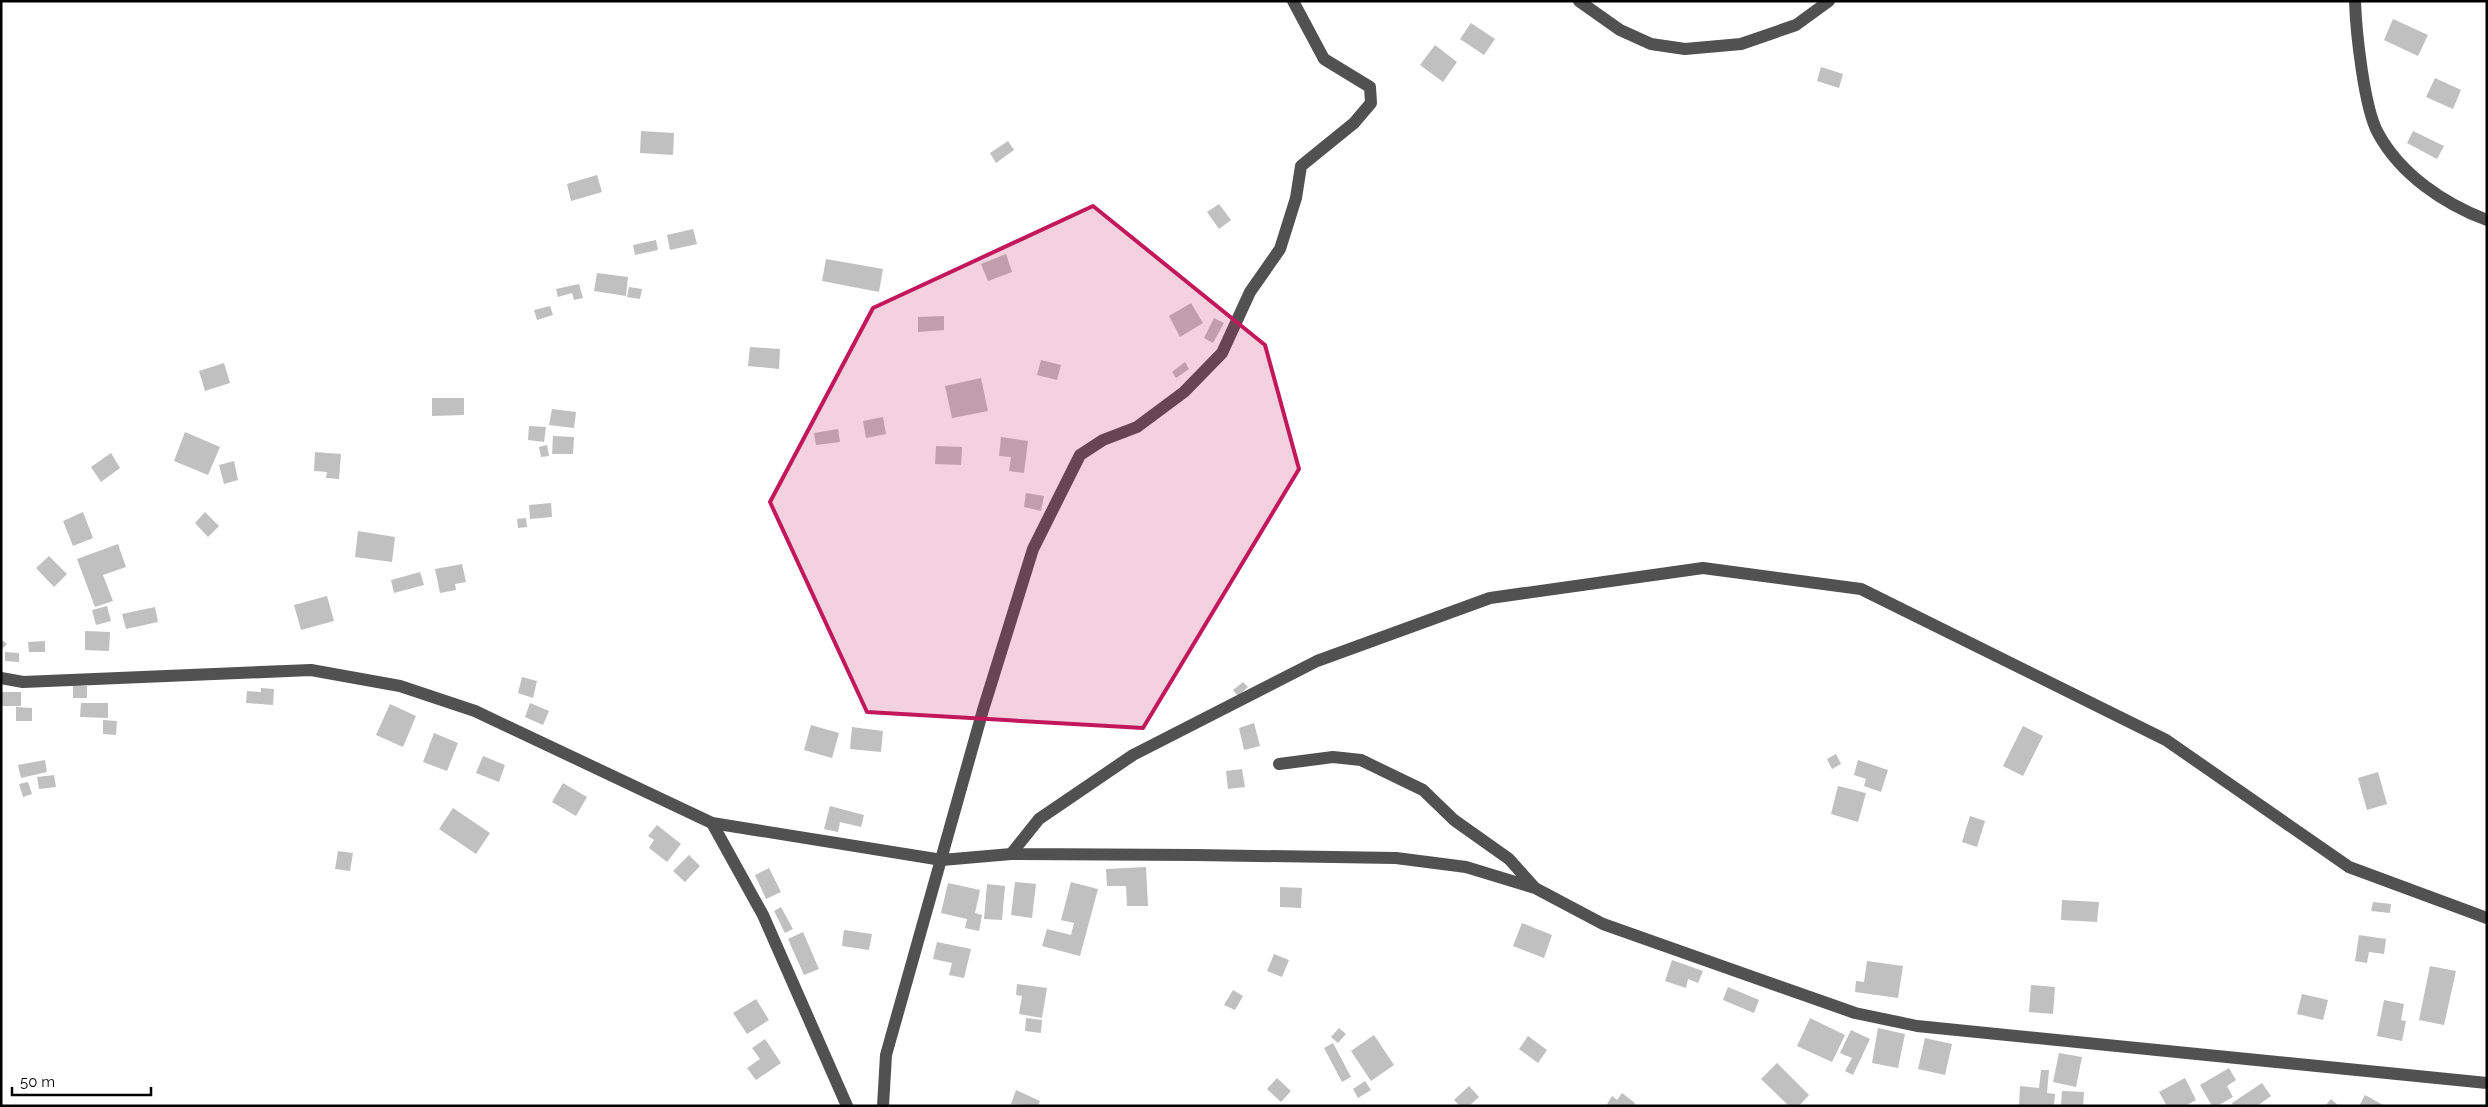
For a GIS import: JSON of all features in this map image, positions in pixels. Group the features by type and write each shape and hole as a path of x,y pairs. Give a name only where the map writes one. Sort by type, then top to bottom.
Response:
{"street":[{"path":"883,1106 886,1055 983,710 1033,549 1080,455 1103,440 1137,427 1184,392 1222,353 1250,292 1280,249 1296,198 1301,166 1354,123 1371,103 1370,87 1324,59 1293,1"},
{"path":"1579,1 1620,30 1651,44 1685,49 1740,44 1796,25 1829,1"},
{"path":"2355,1 2366,95 2378,133 2410,176 2470,214 2487,220"},
{"path":"1011,854 1039,819 1133,755 1317,661 1490,598 1703,568 1861,589 2166,740 2349,867 2487,918"},
{"path":"1,678 23,682 311,670 400,686 475,712 712,823 942,860 1011,854 1396,858 1466,867 1535,888 1603,924 1855,1013 1917,1026 2487,1083"},
{"path":"1279,764 1333,757 1361,760 1370,764 1423,790 1454,820 1509,859 1535,888"},
{"path":"712,823 764,915 847,1106"}],"highlighted area":[{"path":"1093,206 1265,345 1299,469 1143,728 867,712 770,502 873,308"}],"building":[{"path":"2393,19 2428,35 2418,56 2384,40"},
{"path":"1471,23 1495,39 1484,55 1460,39"},
{"path":"1435,45 1457,62 1443,82 1420,65"},
{"path":"1821,67 1843,74 1839,88 1817,81"},
{"path":"2435,78 2461,90 2453,109 2426,97"},
{"path":"641,131 674,133 673,155 640,153"},
{"path":"2413,131 2444,146 2437,159 2407,143"},
{"path":"1008,141 1014,150 996,163 990,153"},
{"path":"597,175 602,192 571,201 567,184"},
{"path":"1219,204 1231,220 1219,229 1207,212"},
{"path":"693,229 697,244 670,250 667,235"},
{"path":"656,240 658,250 635,255 633,245"},
{"path":"1006,254 1012,272 988,281 981,264"},
{"path":"826,259 883,269 879,292 822,281"},
{"path":"597,273 628,277 626,296 594,291"},
{"path":"579,284 583,298 574,300 572,293 558,297 556,289"},
{"path":"629,287 642,289 640,299 627,297"},
{"path":"1191,303 1203,323 1180,337 1169,316"},
{"path":"550,306 553,315 537,320 534,310"},
{"path":"944,316 944,330 918,332 918,317"},
{"path":"1214,318 1224,323 1213,343 1204,338"},
{"path":"750,347 780,349 779,369 748,366"},
{"path":"1041,360 1061,365 1057,380 1037,375"},
{"path":"1185,362 1189,369 1176,378 1172,372"},
{"path":"224,363 230,383 205,391 199,371"},
{"path":"981,378 988,411 952,418 945,386"},
{"path":"432,398 464,398 464,415 432,416"},
{"path":"552,409 576,412 574,428 549,425"},
{"path":"883,417 886,434 866,438 863,421"},
{"path":"529,426 546,427 544,442 528,440"},
{"path":"838,429 840,442 816,445 814,433"},
{"path":"185,432 220,447 208,475 174,461"},
{"path":"553,436 574,437 573,454 552,454"},
{"path":"1001,437 1028,441 1024,473 1009,471 1011,457 999,456"},
{"path":"547,445 549,456 541,457 539,447"},
{"path":"936,446 962,447 961,465 935,464"},
{"path":"315,452 341,454 339,479 326,478 327,472 314,471"},
{"path":"111,453 120,468 101,482 91,467"},
{"path":"234,461 238,480 224,484 219,465"},
{"path":"1026,493 1044,496 1041,511 1024,507"},
{"path":"551,503 552,517 530,519 529,505"},
{"path":"83,512 93,538 73,546 63,521"},
{"path":"205,512 219,526 208,537 195,523"},
{"path":"526,518 527,527 518,528 517,519"},
{"path":"358,531 395,537 392,562 355,557"},
{"path":"118,544 126,567 103,575 113,601 95,607 77,559"},
{"path":"49,556 67,574 54,587 36,568"},
{"path":"462,564 466,582 455,584 456,590 440,593 435,569"},
{"path":"420,572 424,585 394,593 391,580"},
{"path":"327,596 334,621 301,630 294,605"},
{"path":"107,606 111,621 96,625 92,610"},
{"path":"155,607 158,622 126,629 122,614"},
{"path":"85,631 110,632 109,651 85,650"},
{"path":"1,641 7,644 1,650"},
{"path":"45,641 45,652 29,652 28,642"},
{"path":"5,652 19,653 19,662 5,661"},
{"path":"522,677 537,681 533,698 518,693"},
{"path":"1243,682 1248,687 1238,696 1233,690"},
{"path":"73,685 87,686 87,698 73,698"},
{"path":"261,688 274,689 273,705 246,703 247,691 261,692"},
{"path":"1,692 21,692 21,706 1,706"},
{"path":"81,703 108,703 108,718 80,717"},
{"path":"530,703 549,711 543,725 525,717"},
{"path":"390,704 416,716 403,747 376,735"},
{"path":"16,707 32,708 32,721 16,721"},
{"path":"103,720 117,721 116,735 103,734"},
{"path":"1254,723 1260,746 1244,750 1239,728"},
{"path":"811,725 839,733 832,758 804,750"},
{"path":"2023,726 2043,736 2023,776 2003,766"},
{"path":"852,727 883,731 881,752 850,749"},
{"path":"434,733 458,743 447,771 423,762"},
{"path":"1836,754 1841,764 1832,769 1827,759"},
{"path":"483,756 505,765 499,782 476,773"},
{"path":"45,760 47,772 21,778 18,765"},
{"path":"1858,760 1888,770 1881,792 1864,786 1866,779 1854,775"},
{"path":"1242,769 1245,787 1228,789 1226,771"},
{"path":"2378,772 2387,804 2367,810 2358,778"},
{"path":"54,775 56,787 39,789 37,777"},
{"path":"28,782 32,794 23,797 19,784"},
{"path":"563,783 587,797 576,816 552,802"},
{"path":"1838,786 1866,793 1858,822 1831,814"},
{"path":"830,806 864,815 861,827 840,822 838,832 824,829"},
{"path":"453,808 490,833 476,854 439,829"},
{"path":"1970,816 1985,821 1977,847 1962,842"},
{"path":"657,825 681,844 667,862 649,848 654,840 648,836"},
{"path":"338,851 353,853 350,871 335,869"},
{"path":"689,855 700,866 685,882 673,871"},
{"path":"1146,867 1148,906 1127,906 1126,886 1107,886 1106,869"},
{"path":"769,868 781,892 766,899 755,875"},
{"path":"1015,882 1036,884 1032,918 1011,915"},
{"path":"1071,882 1098,889 1080,956 1042,946 1047,929 1071,935 1074,923 1061,920"},
{"path":"948,883 980,890 975,913 982,915 979,931 965,928 967,919 941,913"},
{"path":"987,884 1005,886 1002,920 984,919"},
{"path":"1280,887 1302,888 1301,908 1280,907"},
{"path":"2062,900 2099,902 2097,922 2061,920"},
{"path":"2373,902 2391,904 2390,913 2371,911"},
{"path":"781,907 793,929 785,933 774,911"},
{"path":"1522,923 1552,935 1544,958 1513,946"},
{"path":"844,930 872,934 869,950 842,946"},
{"path":"803,932 819,969 804,975 788,939"},
{"path":"2359,935 2386,939 2384,954 2369,952 2367,963 2355,961"},
{"path":"937,942 971,949 964,978 949,975 952,963 933,959"},
{"path":"1274,954 1289,960 1282,977 1267,971"},
{"path":"1672,960 1703,971 1698,983 1688,979 1686,988 1665,981"},
{"path":"1867,961 1903,966 1898,998 1855,992 1856,981 1864,982"},
{"path":"2430,966 2456,971 2444,1025 2419,1020"},
{"path":"1017,984 1047,988 1042,1018 1019,1014 1022,996 1016,995"},
{"path":"2031,985 2055,987 2053,1014 2029,1012"},
{"path":"1728,987 1759,1000 1754,1013 1723,1000"},
{"path":"1233,990 1243,996 1235,1010 1224,1005"},
{"path":"2302,994 2328,1000 2323,1020 2297,1014"},
{"path":"756,999 769,1020 747,1034 733,1013"},
{"path":"2384,1000 2404,1004 2401,1020 2406,1021 2402,1041 2377,1036"},
{"path":"1026,1018 1042,1020 1041,1033 1025,1031"},
{"path":"1810,1018 1845,1035 1832,1062 1797,1046"},
{"path":"1339,1028 1346,1034 1338,1043 1331,1037"},
{"path":"1878,1028 1905,1034 1898,1068 1872,1063"},
{"path":"1851,1030 1870,1039 1853,1075 1845,1071 1852,1058 1840,1053"},
{"path":"1374,1035 1394,1065 1371,1081 1351,1051"},
{"path":"1528,1036 1547,1050 1538,1063 1519,1049"},
{"path":"1925,1038 1952,1044 1945,1075 1918,1069"},
{"path":"765,1039 781,1063 756,1080 747,1068 760,1059 752,1048"},
{"path":"1333,1043 1351,1077 1342,1082 1324,1048"},
{"path":"2059,1053 2082,1057 2076,1087 2053,1082"},
{"path":"1777,1063 1809,1095 1799,1106 1789,1106 1761,1079"},
{"path":"2229,1068 2236,1080 2227,1086 2233,1097 2217,1106 2212,1106 2200,1085"},
{"path":"2041,1070 2049,1070 2047,1093 2055,1094 2054,1106 2019,1106 2020,1086 2039,1088"},
{"path":"1277,1078 1291,1091 1281,1102 1267,1089"},
{"path":"2185,1078 2196,1100 2185,1106 2167,1106 2159,1092"},
{"path":"1365,1081 1371,1090 1358,1098 1353,1089"},
{"path":"2262,1083 2271,1096 2257,1106 2234,1106 2232,1103"},
{"path":"1469,1086 1479,1097 1469,1106 1460,1106 1454,1100"},
{"path":"1016,1090 1040,1101 1038,1106 1011,1104"},
{"path":"2062,1091 2084,1092 2083,1106 2061,1106"},
{"path":"1622,1093 1635,1103 1633,1106 1606,1106 1612,1096 1617,1100"},
{"path":"2365,1095 2385,1106 2359,1106"},
{"path":"2331,1099 2339,1106 2325,1106"}]}
